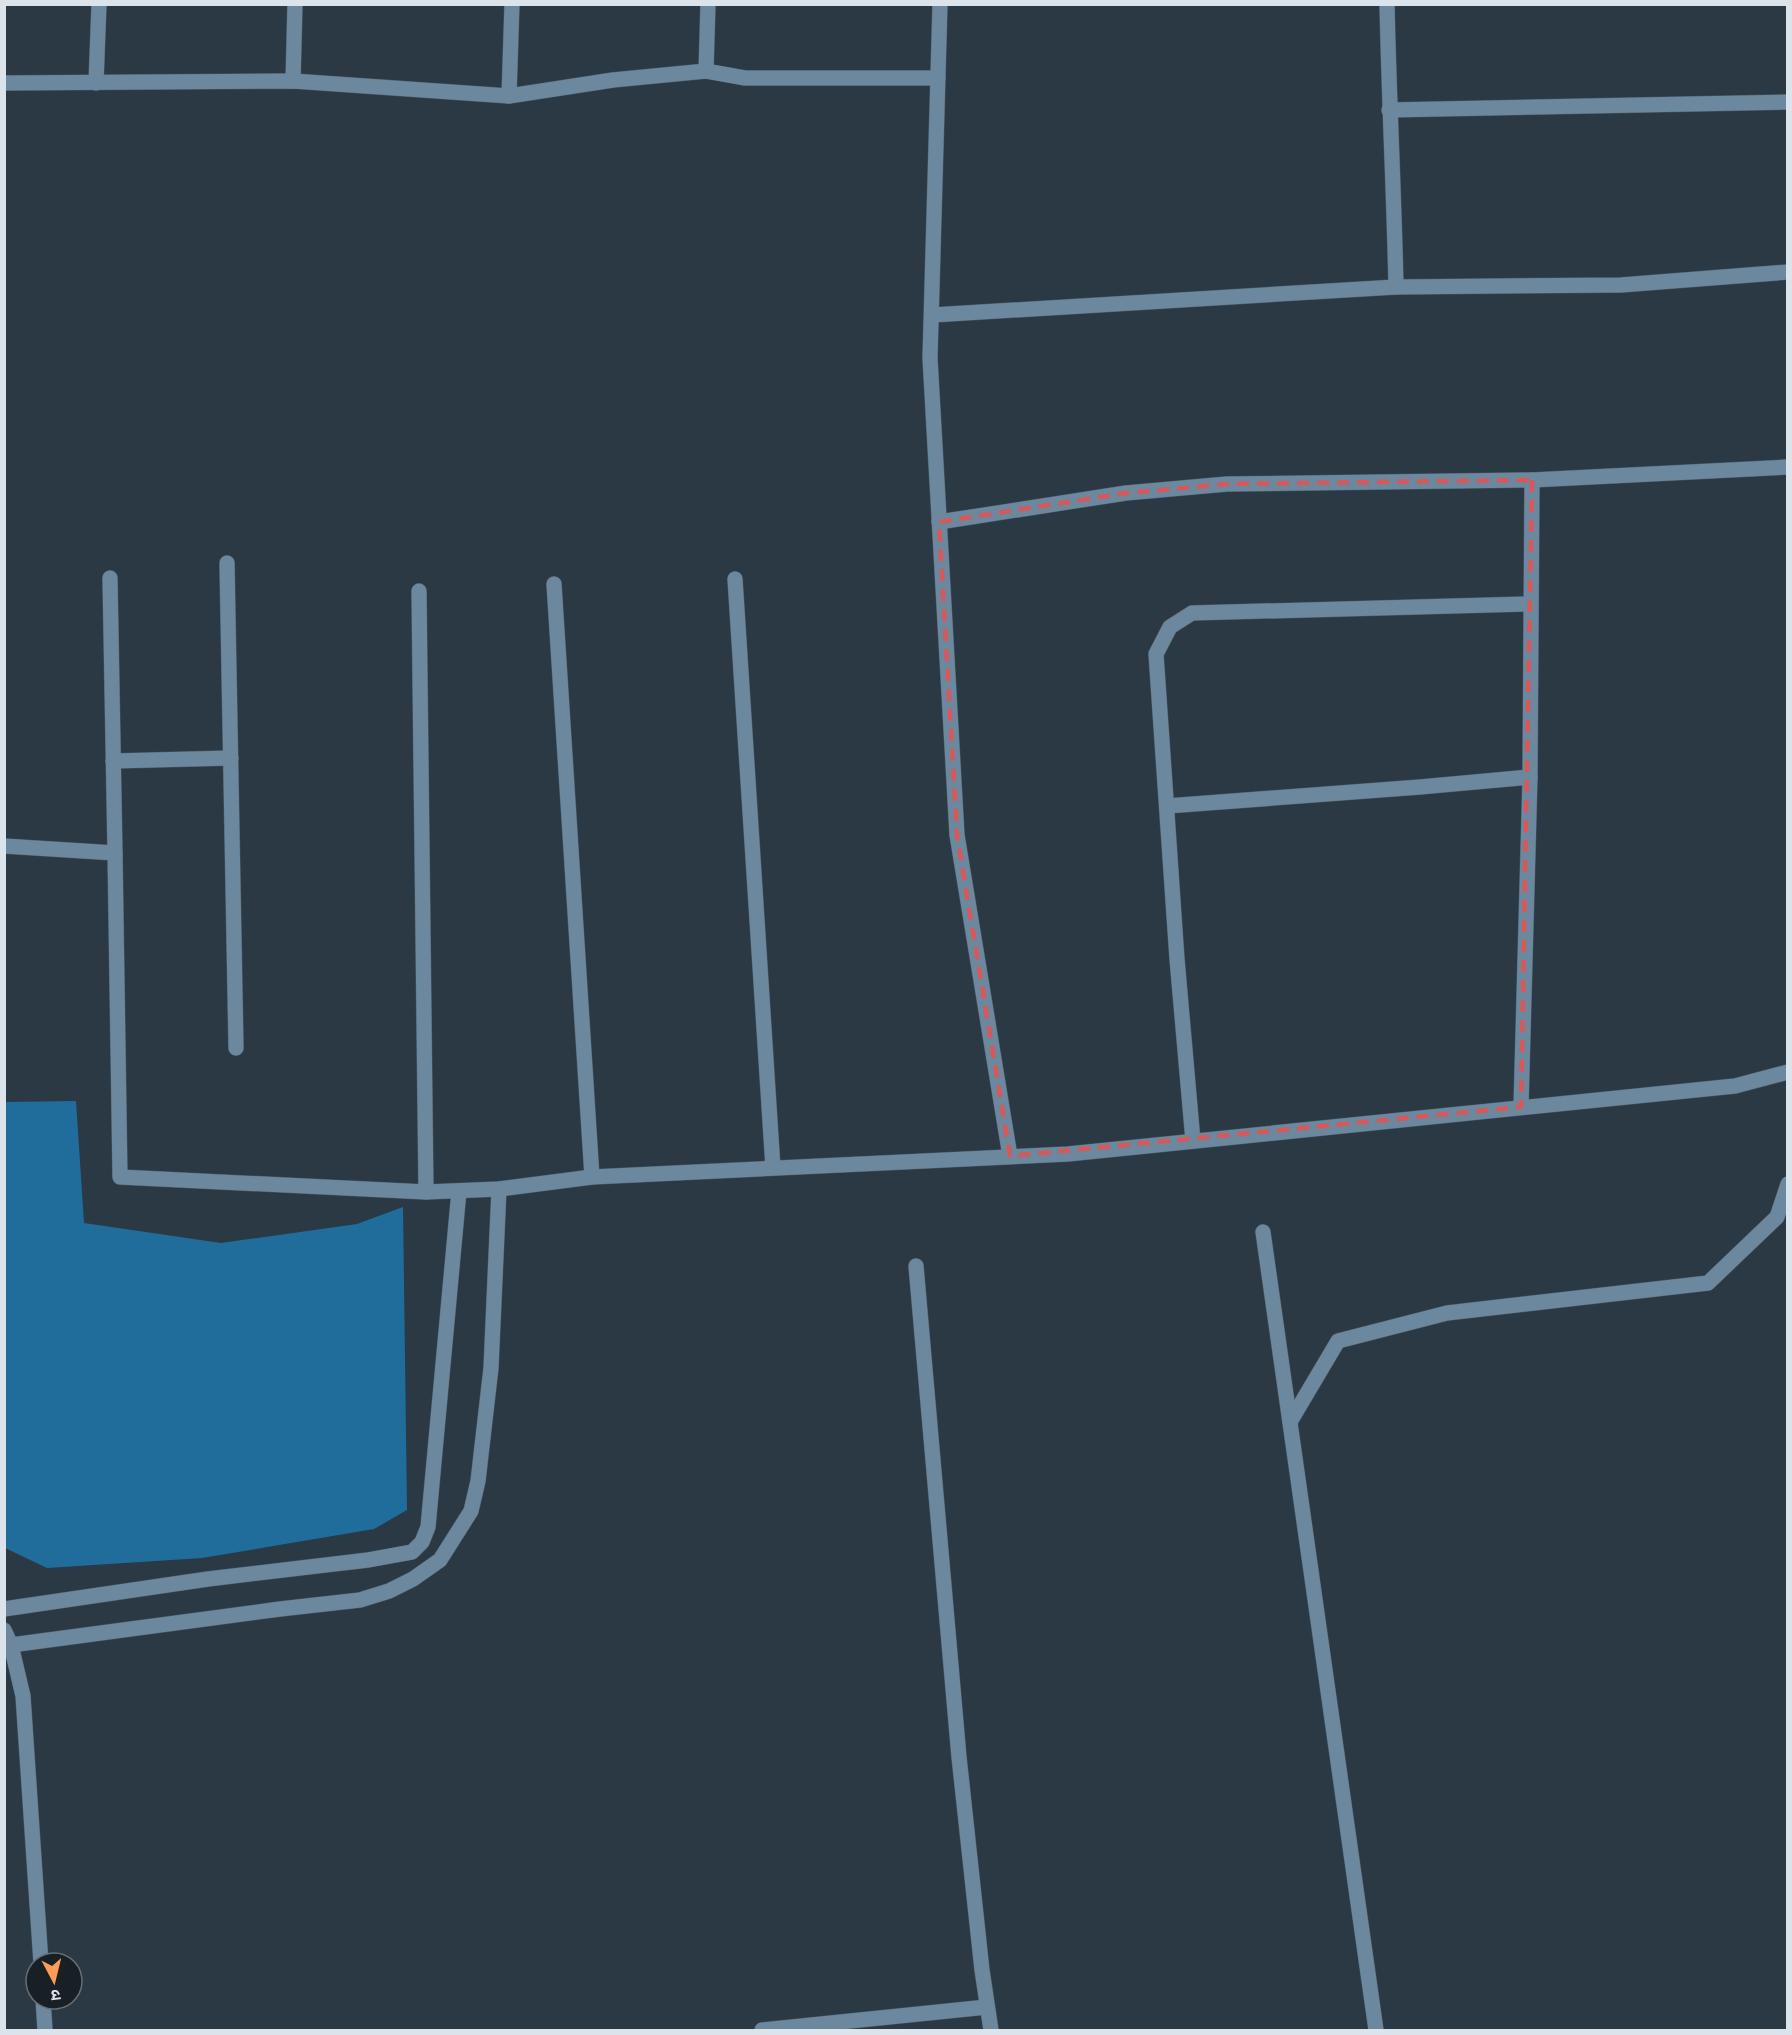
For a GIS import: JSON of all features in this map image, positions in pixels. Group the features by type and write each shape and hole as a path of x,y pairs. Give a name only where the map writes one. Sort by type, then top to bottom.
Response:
{"street":[{"path":"96,82 99,4"},
{"path":"293,81 295,4"},
{"path":"509,96 512,4"},
{"path":"706,71 708,4"},
{"path":"940,4 930,358 957,835 1010,1156"},
{"path":"1387,4 1396,287"},
{"path":"4,83 293,81 509,96 613,80 706,71 745,78 938,78"},
{"path":"1389,110 1788,102"},
{"path":"932,315 1396,287 1621,285 1788,272"},
{"path":"939,522 1126,493 1227,484 1532,480 1788,467"},
{"path":"1521,1107 1530,777 1532,480"},
{"path":"227,563 236,1048"},
{"path":"110,578 120,1177 426,1192 499,1190 592,1177 1068,1154 1735,1086 1788,1072"},
{"path":"735,579 772,1168"},
{"path":"554,584 592,1177"},
{"path":"419,591 426,1192"},
{"path":"1193,1141 1177,959 1156,654 1170,627 1192,613 1530,604"},
{"path":"113,761 231,758"},
{"path":"1167,806 1530,777"},
{"path":"4,846 115,853"},
{"path":"1290,1422 1338,1341 1447,1313 1708,1283 1776,1217 1788,1184"},
{"path":"11,1645 280,1608 360,1600 389,1591 413,1579 440,1560 471,1511 478,1481 491,1368 499,1190"},
{"path":"4,1609 368,1560 412,1552 422,1542 428,1527 459,1191"},
{"path":"1263,1232 1376,2031"},
{"path":"916,1266 959,1757 991,2031"},
{"path":"4,1630 11,1645 22,1696 40,1951"},
{"path":"762,2031 987,2007"},
{"path":"44,2011 45,2031"}],"highlighted area":[{"path":"1532,480 1521,1107 1010,1156 957,835 939,522 1126,493 1227,484"}],"water":[{"path":"76,1101 84,1223 221,1243 357,1224 403,1207 407,1510 374,1529 202,1558 47,1568 5,1548 5,1102"}]}
